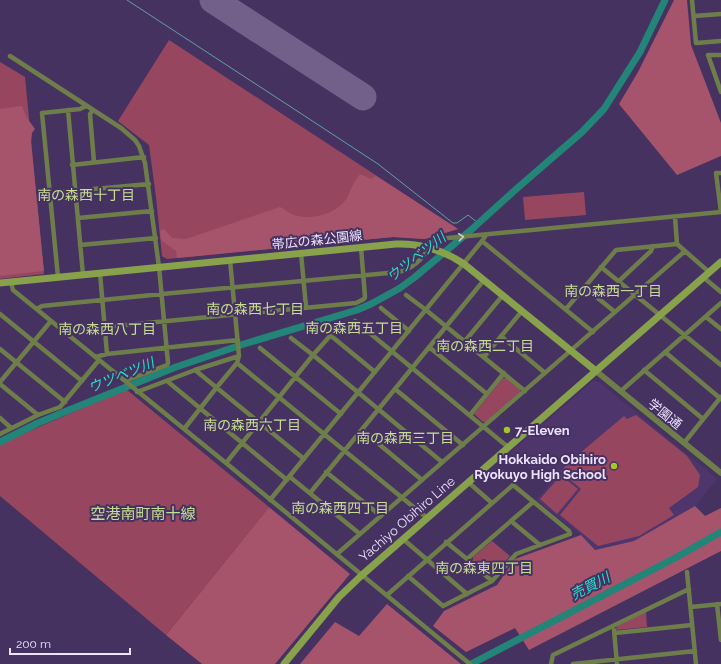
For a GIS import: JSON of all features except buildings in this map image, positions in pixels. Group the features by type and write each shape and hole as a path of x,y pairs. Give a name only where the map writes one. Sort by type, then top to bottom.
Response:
{"main road":[{"name":"帯広の森公園線","path":"0,283 361,247 404,244 427,247 438,250 464,264 596,371"},
{"name":"Yachiyo Obihiro Line","path":"284,664 340,596 362,574 721,262"}],"street":[{"path":"692,0 696,43 721,41"},
{"path":"694,16 721,14"},
{"path":"721,55 708,56 721,92"},
{"path":"10,56 121,128 131,136 139,146 144,157 156,238 168,363 167,365 126,382"},
{"path":"58,277 42,113 86,106"},
{"path":"68,110 83,274"},
{"path":"93,110 90,114 94,162"},
{"path":"72,165 144,157"},
{"path":"36,309 42,306 399,272 409,269 416,264 424,256 427,247 433,240 721,212 716,174 721,173"},
{"path":"50,193 148,184"},
{"path":"78,218 152,211"},
{"path":"675,217 677,244 710,272"},
{"path":"270,500 464,264 486,235"},
{"path":"80,246 156,238"},
{"path":"482,241 593,332"},
{"path":"566,309 616,250 677,244"},
{"path":"619,281 651,251 653,246"},
{"path":"66,332 70,330 356,303 364,300 365,297 361,247"},
{"path":"337,554 685,251"},
{"path":"301,253 306,307"},
{"path":"184,429 238,363 239,354 236,314 230,260"},
{"path":"601,267 721,365"},
{"path":"100,273 108,354"},
{"path":"703,277 721,292"},
{"path":"310,493 484,280"},
{"path":"11,282 13,290 362,574 470,664"},
{"path":"584,287 615,312"},
{"path":"406,294 525,391"},
{"path":"465,342 503,295"},
{"path":"620,391 721,303"},
{"path":"381,308 409,331"},
{"path":"484,357 522,311"},
{"path":"0,314 82,381"},
{"path":"706,316 721,329"},
{"path":"38,415 0,383 51,321"},
{"path":"354,321 508,446"},
{"path":"324,330 375,372"},
{"path":"226,463 330,336"},
{"path":"501,336 545,373"},
{"path":"291,338 442,462"},
{"path":"0,434 38,415 60,407 82,381 97,358 108,354 238,342"},
{"path":"429,347 487,394"},
{"path":"260,348 341,414"},
{"path":"0,349 65,402"},
{"path":"665,352 721,398 684,443"},
{"path":"135,390 167,381 239,354"},
{"path":"238,363 427,518"},
{"path":"195,370 304,459"},
{"path":"644,370 703,419"},
{"name":"学園通","path":"596,371 721,473"},
{"path":"470,415 504,373"},
{"path":"167,381 242,443 310,493 360,534"},
{"path":"395,389 463,445"},
{"path":"0,418 11,428"},
{"path":"362,430 422,480"},
{"path":"326,472 380,516"},
{"path":"468,482 492,503"},
{"path":"386,595 512,485 569,531 570,534 516,554 492,581 444,606 408,576"},
{"path":"467,559 533,502"},
{"path":"511,521 540,545"},
{"path":"403,538 467,594"},
{"path":"446,542 492,581"},
{"path":"688,572 696,664"},
{"path":"551,664 553,655 689,589"},
{"path":"691,607 719,604 721,640"},
{"path":"615,633 692,625"},
{"path":"612,626 615,633 617,662"},
{"path":"573,664 617,662 695,652"}],"shaded area":[{"path":"674,0 687,0 691,45 721,123 721,156 677,175 619,104 638,72"},
{"path":"169,40 458,229 425,239 393,237 167,259 162,256 149,145 118,121"},
{"path":"0,62 25,77 44,274 0,279"},
{"path":"22,106 27,118 35,129 32,133 31,143 44,271 0,276 0,109"},
{"path":"360,174 371,179 376,176 458,229 425,239 393,237 177,258 176,251 161,240 160,231 164,229 172,238 186,239 280,207 301,217 323,215 343,204"},
{"path":"584,192 586,215 525,220 523,197"},
{"path":"503,378 506,378 520,389 520,392 486,422 483,422 474,414"},
{"name":"Hokkaido Obihiro Ryokuyo High School","path":"593,381 599,382 717,479 695,506 634,541 595,550 581,535 536,500 550,484 511,454 511,452"},
{"path":"126,389 269,507 166,635 0,496 0,444"},
{"name":"Hokkaido Obihiro Ryokuyo High School","path":"636,415 687,456 700,475 698,487 669,508 674,515 639,536 598,546 560,515 581,489 561,472 567,464 624,416 627,419"},
{"path":"561,475 578,489 557,514 540,499"},
{"path":"695,506 705,516 721,508 721,551 529,650 515,628 466,652 433,626 444,611 497,585 515,559 581,535 595,550 634,541"},
{"path":"269,507 350,574 275,664 202,664 166,635"},
{"path":"492,541 510,556 494,575 491,576 473,561 473,557"},
{"path":"387,604 461,664 300,664 335,622 359,636"},
{"path":"646,612 647,627 616,629 617,626"}],"waterway":[{"path":"127,0 378,164 453,223 457,223 468,215 478,223"},
{"name":"ウツベツ川","path":"0,442 38,423 176,367 244,344 357,310 400,288 471,230 582,132 604,109 640,52 665,0"},
{"name":"売買川","path":"471,664 677,557 721,532"}],"runway":[{"path":"213,0 363,97"}],"place":[{"name":"7-Eleven","path":"507,430"},
{"name":"Hokkaido Obihiro Ryokuyo High School","path":"614,466"}],"district":[{"name":"南の森西十丁目","path":"86,195"},
{"name":"南の森西一丁目","path":"613,291"},
{"name":"南の森西七丁目","path":"255,309"},
{"name":"南の森西五丁目","path":"354,328"},
{"name":"南の森西八丁目","path":"107,329"},
{"name":"南の森西二丁目","path":"485,346"},
{"name":"南の森西六丁目","path":"252,425"},
{"name":"南の森西三丁目","path":"405,438"},
{"name":"南の森西四丁目","path":"340,508"},
{"name":"空港南町南十線","path":"143,514"},
{"name":"南の森東四丁目","path":"484,568"}]}
